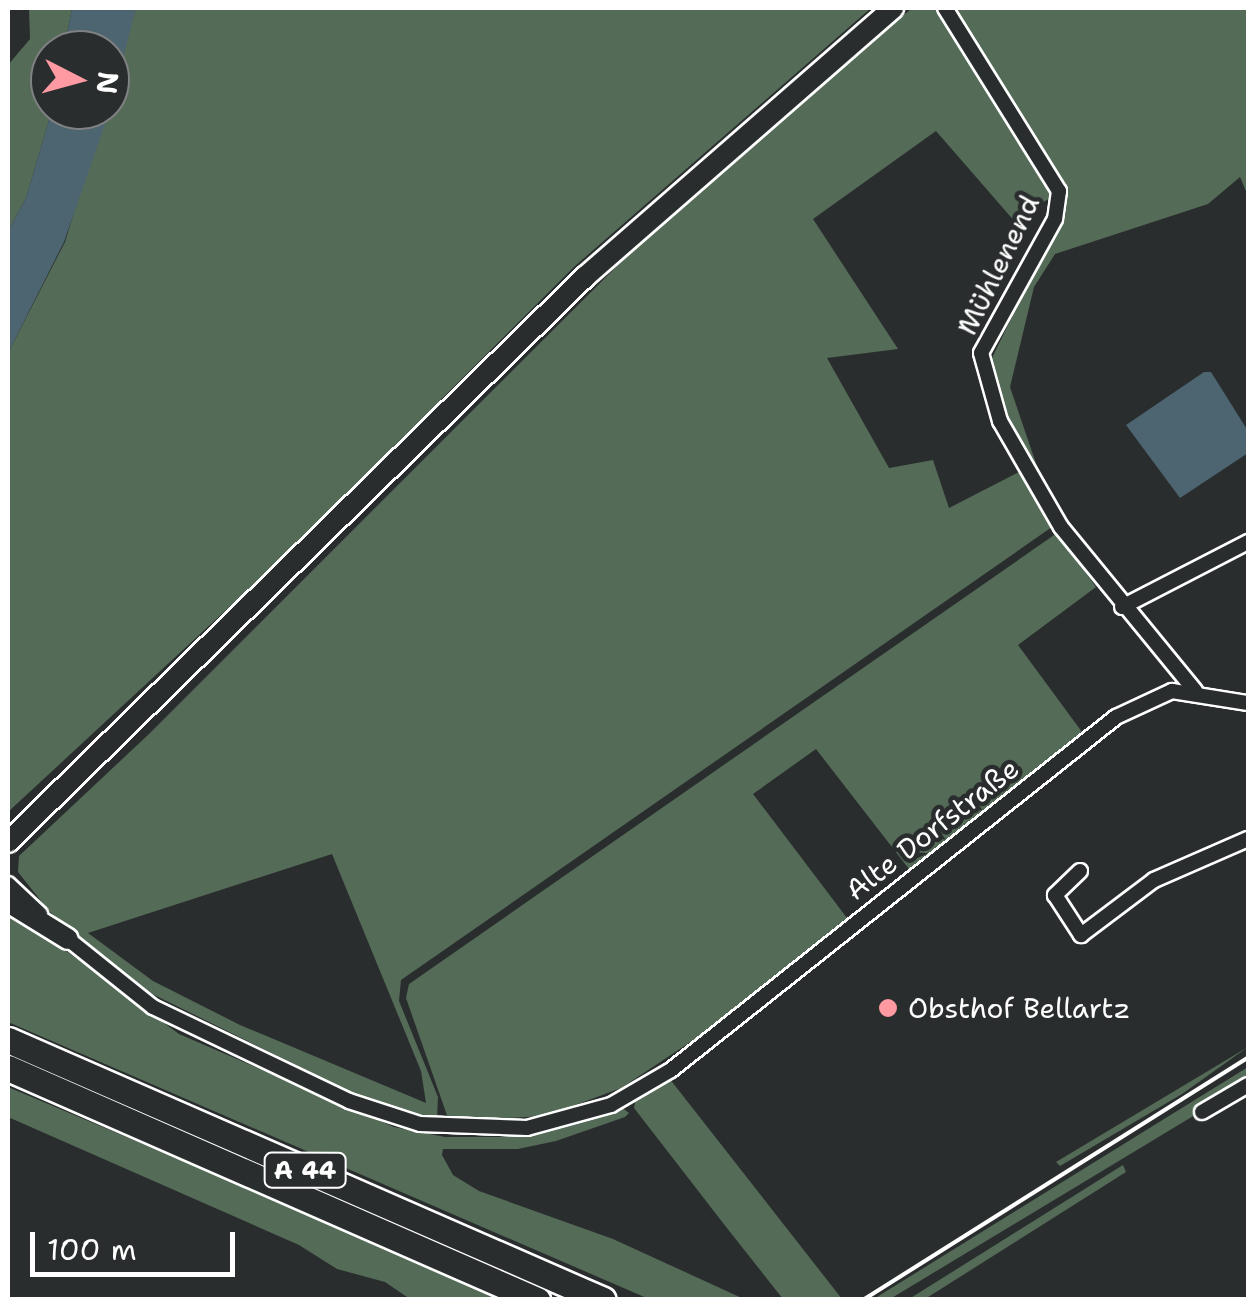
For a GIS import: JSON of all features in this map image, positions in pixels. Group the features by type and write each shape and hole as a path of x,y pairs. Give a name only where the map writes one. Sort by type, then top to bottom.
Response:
{"highway":[{"name":"A 44","path":"8,1040 603,1300"},
{"name":"A 44","path":"8,1068 537,1300"}],"main road":[{"path":"8,842 585,276 893,8"},
{"path":"8,902 68,939"}],"street":[{"name":"Mühlenend","path":"945,8 1059,191 1055,218 980,362 1008,436 1062,527 1122,606 1194,690"},
{"path":"1122,606 1248,542"},
{"name":"Alte Dorfstraße","path":"8,884 68,939 153,1007 349,1101 420,1124 492,1130 560,1121 610,1104 672,1070 1116,717 1160,694 1194,690 1248,703"},
{"path":"1080,871 1055,895 1080,935 1154,880 1248,839"},
{"path":"1202,1112 1248,1085"}],"green space":[{"path":"29,8 72,8 68,30 30,30 30,39"},
{"path":"136,8 871,8 575,266 278,562 8,812 8,353 65,242 99,130 130,130 129,30"},
{"path":"912,8 938,8 947,16 1056,194 1036,207 1023,231 936,131 813,219 898,349 827,358 889,468 933,460 949,508 1019,472 1052,527 401,980 399,1001 438,1097 437,1119 359,1096 126,981 49,911 18,872 19,856 149,734 635,248","holes":["332,854 421,1071 426,1103 240,1025 153,981 88,933"]},
{"path":"957,8 1248,8 1248,196 1240,177 1208,204 1055,254 1034,287 1010,387 1042,481 996,392 991,360 1059,220 1065,190 952,12"},
{"path":"30,39 30,130 46,130 26,198 8,231 8,65"},
{"path":"1057,533 1096,587 1018,645 1082,732 909,869 816,749 753,794 847,918 701,1035 621,1088 546,1116 449,1121 406,998 409,984"},
{"path":"8,908 179,1034 394,1127 445,1137 523,1137 621,1107 629,1113 625,1117 556,1141 518,1149 443,1149 442,1155 453,1175 479,1191 613,1239 744,1299 649,1299 8,1022"},
{"path":"1248,1047 1182,1094 1060,1166 1056,1162"},
{"path":"1248,1067 1248,1083 890,1299 872,1300"},
{"path":"669,1078 842,1299 783,1299 723,1223 634,1108 636,1097"},
{"path":"8,1087 500,1299 410,1299 385,1282 337,1269 299,1245 8,1117"},
{"path":"1123,1165 1126,1172 925,1299 909,1299"}],"water":[{"path":"72,8 136,8 130,31 68,30"},
{"path":"46,130 103,130 64,242 8,353 8,231 26,198"},
{"path":"1204,372 1211,372 1248,431 1248,453 1180,498 1126,425"}],"railway":[{"path":"863,1300 1248,1058"}],"place":[{"name":"Obsthof Bellartz","path":"888,1008"}]}
